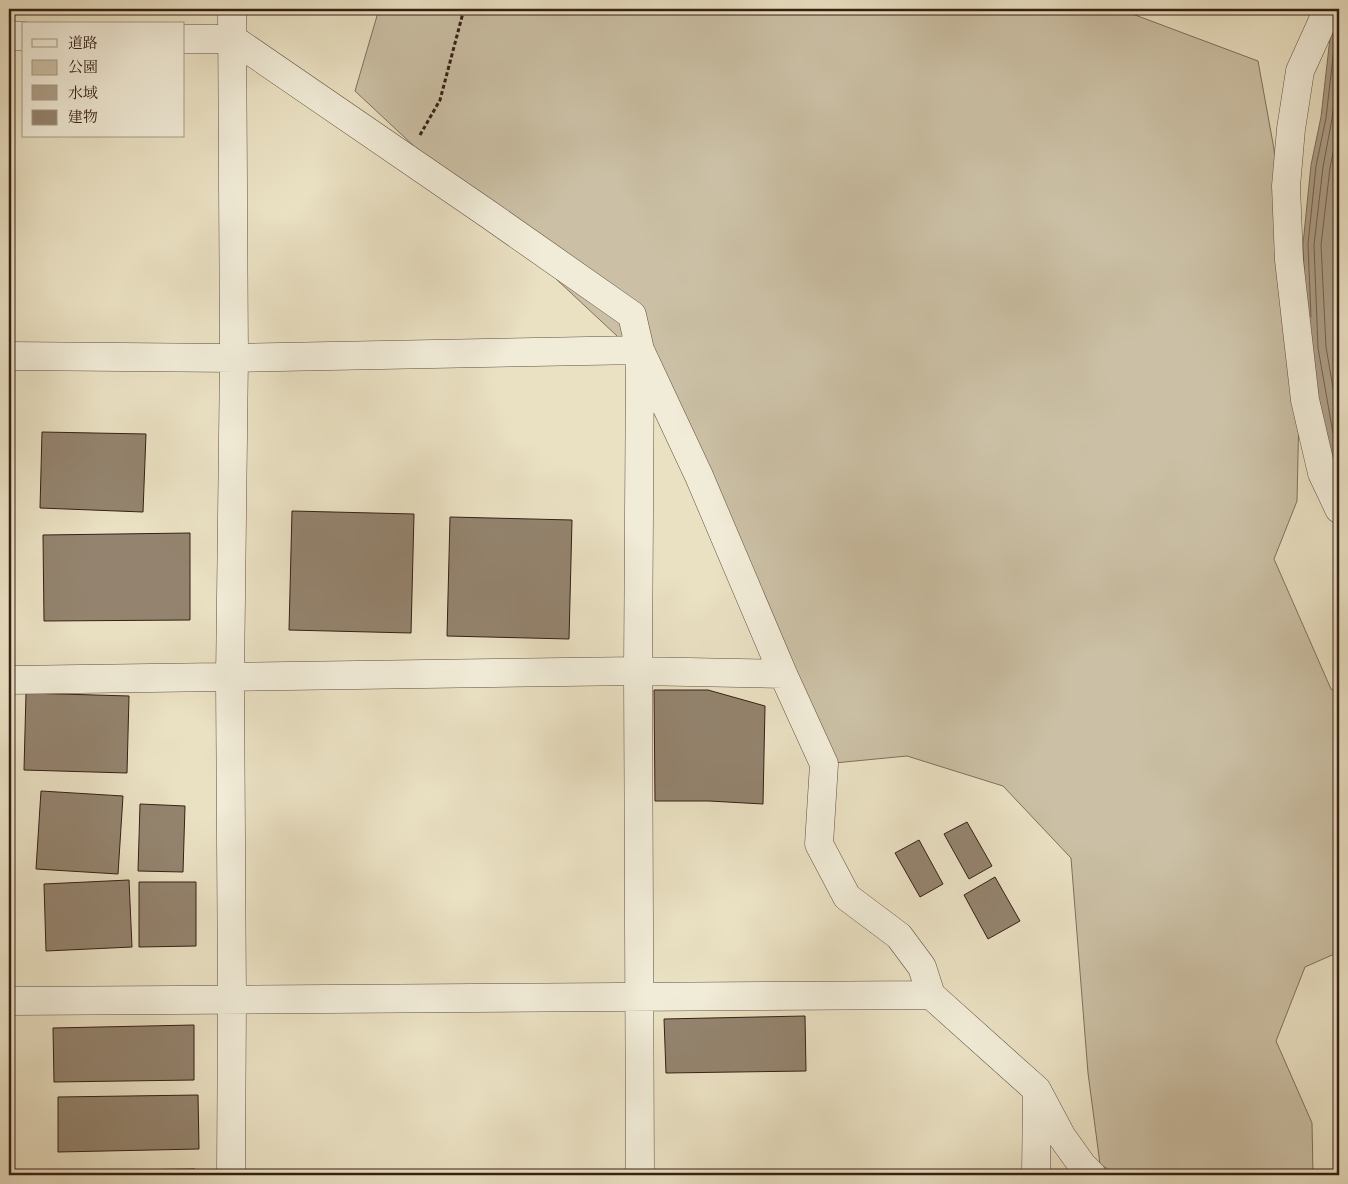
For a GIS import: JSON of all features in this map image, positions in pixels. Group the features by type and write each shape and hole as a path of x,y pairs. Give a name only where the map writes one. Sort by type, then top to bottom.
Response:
{"street":[{"path":"231,1175 230,678 234,358 232,9"},
{"path":"1328,9 1300,71 1291,129 1286,186 1289,260 1305,400 1322,473 1339,509"},
{"path":"9,36 22,36"},
{"path":"185,39 233,39 632,315 640,350 699,476 783,674 824,764 819,844 847,897 899,936 922,967 930,995 1037,1090 1062,1137 1082,1165 1092,1175"},
{"path":"9,356 234,358 640,350"},
{"path":"640,350 638,671 640,1175"},
{"path":"9,680 638,671 783,674"},
{"path":"9,1001 930,995"},
{"path":"1036,1175 1037,1090"}],"path":[{"path":"406,159 440,100 464,9"}],"green space":[{"path":"379,9 1119,9 1258,61 1274,149 1299,410 1297,501 1274,559 1331,689 1339,694 1339,952 1305,967 1276,1041 1312,1123 1313,1175 1117,1175 1100,1164 1088,1073 1071,858 1003,786 907,756 824,764 647,364 355,91"}],"water":[{"path":"1339,18 1339,476 1323,437 1307,349 1303,244 1311,165 1321,117 1330,38"}],"building":[{"path":"42,432 146,434 143,512 40,508"},
{"path":"292,511 414,514 411,633 289,630"},
{"path":"450,517 572,520 569,639 447,636"},
{"path":"190,533 190,620 44,621 43,535"},
{"path":"654,690 708,690 765,706 763,804 655,801"},
{"path":"26,693 129,696 127,773 24,770"},
{"path":"41,791 123,796 118,874 36,869"},
{"path":"140,804 185,806 183,872 138,871"},
{"path":"967,822 992,866 969,879 944,834"},
{"path":"919,840 943,884 920,897 895,853"},
{"path":"995,877 1020,921 988,939 964,895"},
{"path":"129,880 132,947 46,951 44,884"},
{"path":"139,882 196,882 196,946 139,947"},
{"path":"805,1016 806,1071 666,1073 664,1019"},
{"path":"194,1025 194,1080 54,1082 53,1028"},
{"path":"198,1095 199,1149 58,1152 58,1097"},
{"path":"195,1169 195,1175 54,1175 54,1171"}]}
